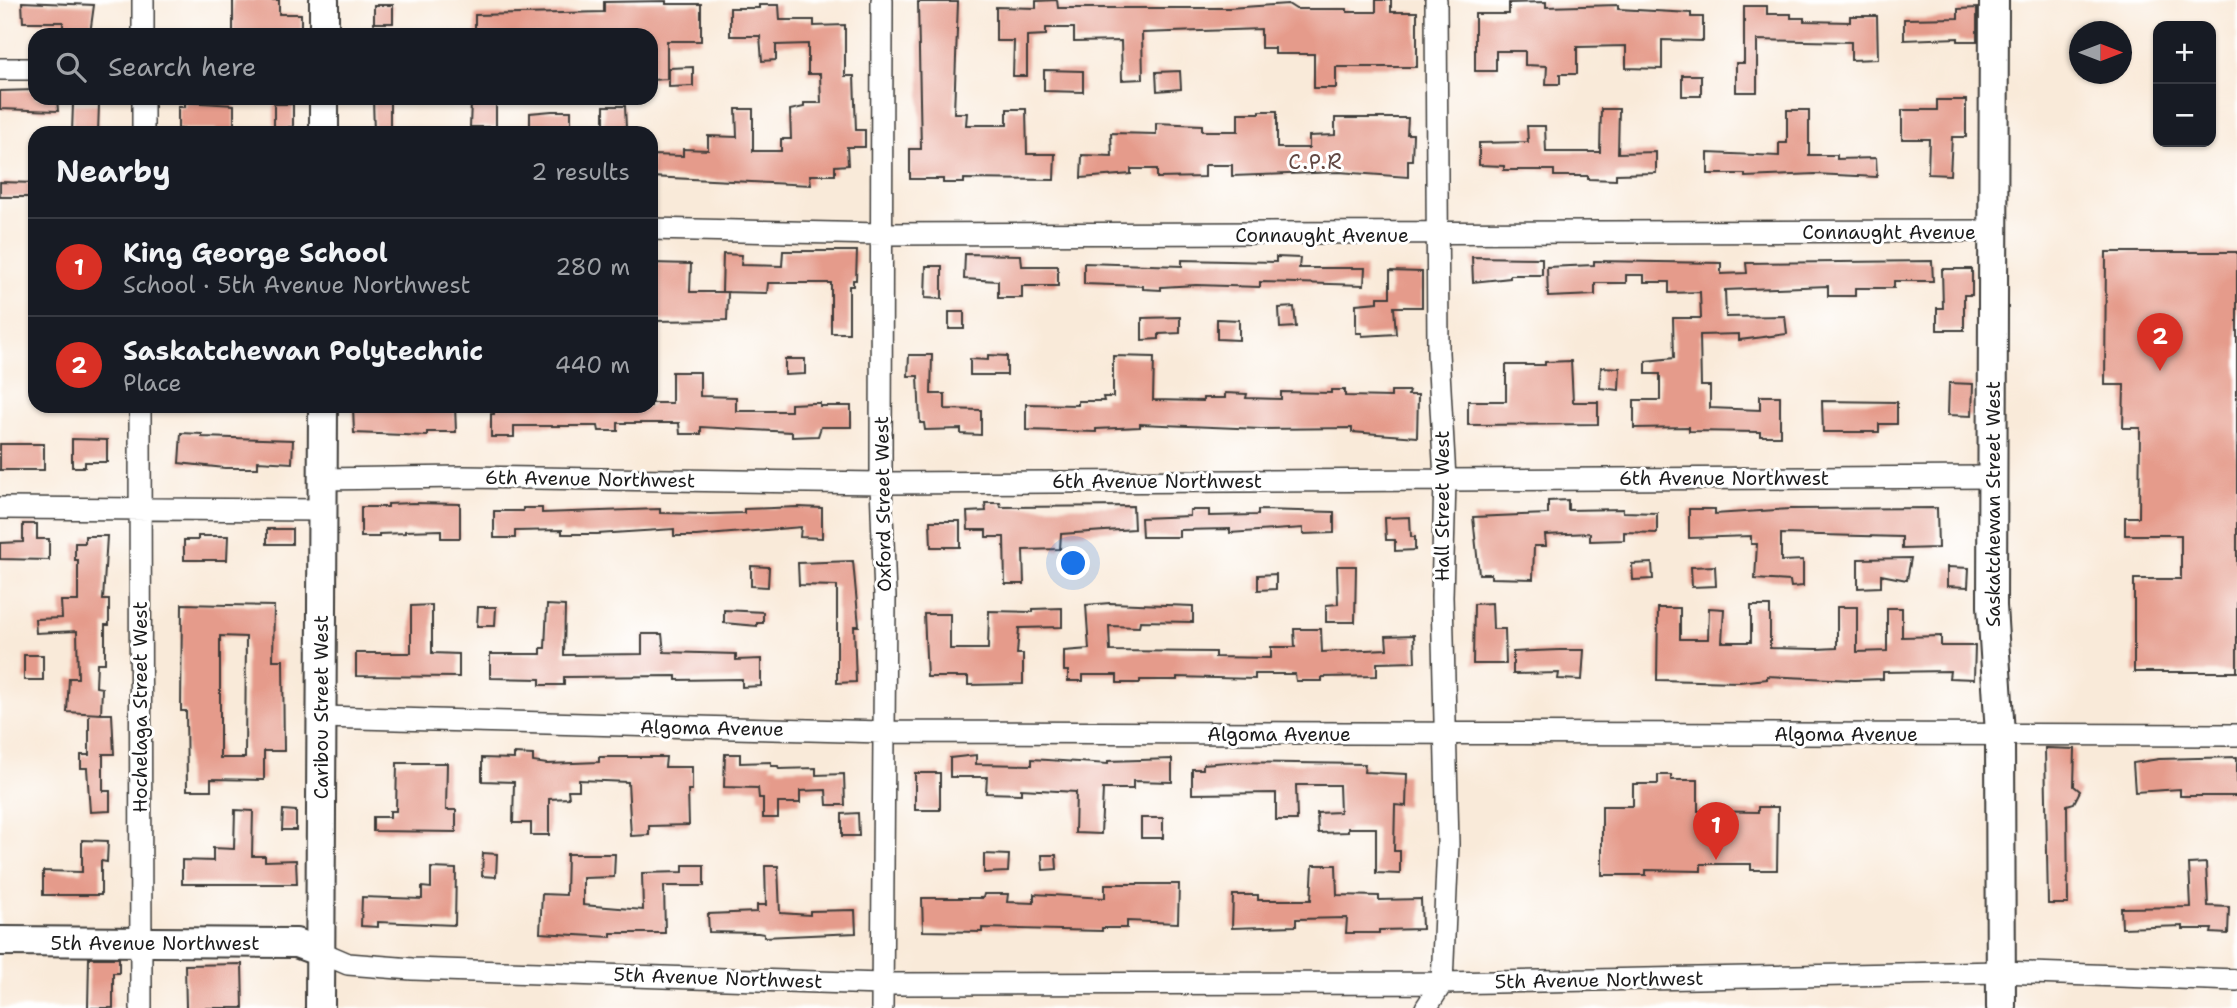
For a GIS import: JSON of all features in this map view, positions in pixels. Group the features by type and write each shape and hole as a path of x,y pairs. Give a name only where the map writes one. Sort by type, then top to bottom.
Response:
{"street":[{"path":"143,0 143,28"},
{"path":"324,0 324,28"},
{"name":"Oxford Street West","path":"882,0 881,483 885,597 882,1008"},
{"name":"Hall Street West","path":"1436,0 1438,353 1445,479 1442,597 1448,844 1442,983"},
{"name":"Saskatchewan Street West","path":"1994,0 1992,606 2000,734 2001,1008"},
{"path":"0,69 28,69"},
{"path":"143,105 143,126"},
{"path":"324,105 324,126"},
{"name":"Connaught Avenue","path":"658,229 881,234 1437,235 1993,231"},
{"name":"Hochelaga Street West","path":"140,413 141,1008"},
{"name":"Caribou Street West","path":"320,1008 323,413"},
{"name":"6th Avenue Northwest","path":"322,479 462,477 881,483 1993,477"},
{"path":"0,508 322,510"},
{"name":"Algoma Avenue","path":"321,717 882,732 2237,734"},
{"name":"5th Avenue Northwest","path":"0,941 296,943 348,964 412,969 882,984 1442,983 2001,972 2237,980"},
{"path":"1426,1008 1442,983"}],"building":[{"path":"233,0 279,0 279,14 301,14 301,28 233,28"},
{"path":"1057,0 1058,8 1229,8 1288,4 1296,9 1376,12 1376,0 1391,0 1391,12 1417,12 1417,67 1336,67 1336,88 1314,88 1314,54 1275,54 1275,48 1261,48 1261,29 1142,33 1143,79 1122,80 1121,41 1074,42 1074,28 1046,28 1046,35 1027,36 1027,76 1013,76 1014,41 996,41 996,7 1036,8 1036,1"},
{"path":"666,1 666,4 701,4 701,41 667,41 667,79 658,80 658,28 475,28 475,15 604,12 604,2"},
{"path":"22,2 94,5 91,28 63,28 63,22 23,22"},
{"path":"918,2 958,2 954,113 967,113 966,125 1007,125 1007,109 1026,109 1027,154 1055,154 1054,180 964,179 964,183 943,183 943,179 910,179 910,149 921,149"},
{"path":"1546,2 1546,7 1618,5 1618,9 1691,13 1691,17 1703,17 1703,41 1662,40 1662,69 1626,68 1626,46 1577,47 1577,74 1560,74 1560,84 1546,84 1547,66 1525,65 1525,51 1496,51 1496,71 1475,71 1475,14 1509,14 1509,3"},
{"path":"374,5 393,5 393,23 374,23"},
{"path":"759,5 779,5 780,20 814,20 814,26 845,25 845,76 854,76 856,130 865,130 865,147 847,147 848,165 835,166 835,175 810,175 811,185 658,177 658,155 683,156 683,149 708,150 708,136 737,137 736,109 753,109 753,151 781,151 781,139 791,139 790,110 804,107 804,103 821,103 820,74 808,74 808,44 776,45 776,60 762,61 760,36 730,36 730,8 759,8"},
{"path":"1744,6 1767,6 1767,14 1791,14 1791,18 1804,18 1804,21 1850,22 1850,16 1877,16 1878,59 1851,60 1851,42 1757,40 1757,92 1736,92 1736,63 1744,63"},
{"path":"1977,8 1977,41 1958,41 1958,38 1904,40 1904,19 1958,18 1958,9"},
{"path":"693,67 693,86 669,87 669,68"},
{"path":"1044,70 1083,71 1083,92 1044,91"},
{"path":"1180,71 1181,89 1157,91 1156,72"},
{"path":"1682,75 1701,75 1701,96 1682,96"},
{"path":"28,90 28,105 58,105 58,111 0,109 0,91"},
{"path":"1937,100 1966,100 1966,137 1952,137 1950,175 1928,174 1929,139 1902,139 1902,110 1937,110"},
{"path":"73,105 99,105 98,126 72,126"},
{"path":"234,105 234,126 178,126 178,107"},
{"path":"274,105 293,105 293,126 274,126"},
{"path":"373,105 390,105 390,126 374,126"},
{"path":"471,105 496,105 496,126 470,126"},
{"path":"604,106 625,106 626,126 604,126"},
{"path":"1601,109 1619,109 1618,153 1656,152 1656,173 1616,174 1616,180 1588,179 1588,176 1554,176 1554,170 1504,170 1504,166 1479,165 1479,143 1528,142 1527,126 1545,126 1546,152 1600,152"},
{"path":"1787,110 1809,110 1809,155 1837,155 1837,159 1876,158 1877,177 1815,174 1745,177 1745,174 1708,174 1708,153 1779,156 1779,143 1787,143"},
{"path":"571,111 571,126 530,126 530,113"},
{"path":"1277,111 1277,148 1309,148 1309,136 1335,135 1335,118 1408,118 1407,134 1413,134 1408,177 1339,172 1232,176 1232,165 1205,165 1205,177 1157,178 1157,169 1131,169 1131,174 1081,178 1082,155 1112,156 1111,133 1156,134 1156,123 1202,125 1202,131 1238,131 1238,113"},
{"path":"0,182 28,183 28,197 0,197"},
{"path":"783,251 857,251 856,280 853,280 853,286 849,286 849,333 831,333 831,283 768,283 767,293 722,292 723,254 742,255 741,265 782,266"},
{"path":"2106,252 2237,252 2237,672 2134,672 2134,579 2181,579 2181,535 2125,535 2125,517 2139,517 2140,428 2123,428 2124,385 2105,385"},
{"path":"965,254 1021,255 1022,266 1058,266 1058,286 1022,286 1022,298 998,298 998,281 964,279"},
{"path":"1276,257 1300,258 1299,268 1365,268 1364,285 1260,282 1260,287 1196,285 1161,287 1161,290 1143,289 1143,286 1084,284 1084,263 1182,266 1182,260 1276,262"},
{"path":"1472,257 1542,258 1542,275 1510,275 1510,278 1473,282"},
{"path":"1594,261 1721,263 1721,274 1747,273 1746,263 1932,261 1933,281 1894,281 1894,288 1855,288 1855,296 1828,296 1828,286 1725,290 1726,317 1785,316 1787,334 1739,340 1739,334 1700,335 1701,386 1710,386 1710,408 1760,410 1760,396 1780,396 1780,436 1760,436 1760,432 1689,431 1689,427 1634,428 1634,400 1660,400 1660,374 1646,374 1646,361 1674,358 1673,318 1701,318 1700,292 1669,293 1669,282 1644,282 1644,275 1626,275 1626,283 1595,283 1595,295 1548,297 1547,267 1594,265"},
{"path":"658,263 691,264 690,292 728,292 727,320 658,321"},
{"path":"926,266 942,266 942,299 925,298"},
{"path":"1942,269 1972,269 1972,295 1964,295 1964,330 1937,330 1937,308 1943,308"},
{"path":"1390,271 1422,272 1422,307 1394,307 1396,334 1362,336 1362,333 1356,333 1356,304 1378,302 1378,297 1390,297"},
{"path":"1294,307 1296,327 1280,328 1279,308"},
{"path":"949,312 964,312 964,329 949,329"},
{"path":"1180,317 1180,333 1159,334 1159,339 1142,340 1142,318"},
{"path":"1217,319 1239,320 1239,340 1217,339"},
{"path":"909,355 932,355 931,394 945,394 945,409 981,410 981,435 961,434 961,429 925,430 924,423 920,423 918,376 908,376"},
{"path":"988,355 1007,356 1007,375 970,375 970,359 988,360"},
{"path":"1113,356 1154,357 1153,400 1203,401 1203,398 1225,398 1225,393 1247,394 1246,398 1281,399 1281,392 1331,393 1331,390 1345,390 1345,396 1391,397 1391,391 1409,391 1408,395 1418,395 1417,437 1352,432 1352,428 1261,429 1140,424 1140,427 1096,429 1096,432 1026,430 1026,404 1078,405 1078,401 1104,401 1103,397 1113,397"},
{"path":"785,359 805,359 805,374 785,375"},
{"path":"1571,361 1573,402 1598,402 1598,424 1468,425 1468,401 1506,401 1506,365 1545,365 1545,362"},
{"path":"1601,367 1620,368 1619,390 1600,388"},
{"path":"672,372 700,372 700,396 736,397 736,411 791,411 791,404 812,403 820,403 820,406 851,406 851,427 821,427 818,436 792,437 792,432 701,427 701,434 680,434 679,423 618,423 618,431 599,431 598,426 514,426 514,437 491,437 491,414 494,413 658,413 658,403 672,403"},
{"path":"1949,383 1973,384 1972,416 1948,415"},
{"path":"1822,401 1897,402 1897,424 1879,424 1879,432 1823,432"},
{"path":"353,413 455,413 456,432 427,432 427,436 354,433"},
{"path":"181,433 202,434 202,437 293,440 292,463 258,461 258,468 225,468 179,463"},
{"path":"72,439 107,440 107,462 85,462 85,467 72,467"},
{"path":"0,444 44,444 44,470 0,470"},
{"path":"1568,500 1568,510 1623,509 1623,512 1657,513 1657,533 1624,532 1624,540 1590,541 1590,533 1545,535 1546,546 1534,546 1533,579 1491,578 1491,574 1479,574 1473,517 1548,514 1548,501"},
{"path":"413,503 460,504 460,538 441,538 441,530 405,531 379,534 379,537 361,537 361,507"},
{"path":"985,503 1000,503 1001,507 1133,506 1134,529 1061,534 1060,549 1023,550 1024,584 1005,584 1004,537 986,537 986,530 968,530 967,512 986,511"},
{"path":"523,508 542,508 542,513 660,509 660,513 710,514 744,513 744,509 822,508 822,538 800,537 801,527 696,536 674,536 674,529 597,534 562,534 562,530 515,531 515,538 494,538 494,511 523,511"},
{"path":"1937,508 1938,548 1902,549 1902,537 1781,534 1781,561 1803,560 1803,586 1791,587 1790,581 1755,579 1757,544 1751,544 1751,536 1689,538 1689,509 1715,509 1715,514 1790,509"},
{"path":"1190,510 1209,510 1209,516 1258,515 1258,510 1334,512 1334,533 1303,534 1303,528 1230,533 1230,529 1179,530 1179,537 1142,537 1141,518 1190,516"},
{"path":"1410,517 1415,550 1395,551 1395,540 1386,540 1385,518"},
{"path":"930,521 960,521 960,547 931,547"},
{"path":"23,524 37,524 37,539 49,539 49,560 0,559 0,543 23,542"},
{"path":"267,529 292,529 292,544 267,544"},
{"path":"85,536 107,536 103,600 109,600 109,625 105,625 105,663 97,663 96,687 102,688 101,714 67,712 69,678 78,678 77,631 36,633 35,619 62,618 61,601 78,601 78,560 75,560 75,543 85,543"},
{"path":"198,536 228,536 227,560 184,560 184,540 198,540"},
{"path":"1911,558 1907,580 1881,575 1881,587 1858,588 1858,559"},
{"path":"853,561 859,626 854,626 856,682 837,683 837,586 799,585 798,563"},
{"path":"1652,563 1653,579 1633,580 1632,564"},
{"path":"751,566 769,567 768,587 751,586"},
{"path":"1337,566 1356,566 1355,622 1326,622 1326,605 1338,604"},
{"path":"1715,566 1716,586 1692,587 1691,567"},
{"path":"1947,567 1969,568 1968,587 1947,586"},
{"path":"1276,574 1276,589 1258,590 1258,575"},
{"path":"1110,603 1193,606 1193,622 1140,621 1139,627 1109,626 1110,651 1215,652 1215,657 1271,658 1271,647 1295,647 1294,629 1321,629 1322,652 1387,649 1386,636 1414,635 1415,662 1377,663 1377,676 1322,677 1322,681 1296,681 1295,674 1255,674 1255,679 1177,677 1177,680 1140,680 1140,683 1117,683 1117,675 1083,675 1083,681 1068,681 1068,671 1064,671 1064,651 1089,649 1086,605"},
{"path":"1492,603 1493,629 1505,629 1506,664 1473,664 1474,604"},
{"path":"182,604 274,606 273,660 283,660 284,751 264,751 264,780 211,779 211,790 187,790 186,711 181,711","holes":["220,636 246,637 245,758 220,758"]},
{"path":"432,605 432,653 459,654 459,677 356,676 356,653 411,653 411,606"},
{"path":"547,605 565,606 564,655 642,654 642,634 662,634 664,652 736,654 736,660 761,659 761,686 742,687 742,679 676,680 676,676 564,677 564,685 540,685 540,679 490,678 490,654 541,654 541,648 545,648"},
{"path":"1751,606 1770,606 1770,648 1817,649 1837,648 1837,607 1857,607 1857,652 1887,651 1887,608 1902,608 1902,637 1941,636 1941,646 1975,646 1974,679 1949,678 1950,671 1883,672 1883,679 1854,680 1767,676 1767,679 1739,682 1657,680 1658,608 1680,608 1680,639 1708,639 1709,608 1724,609 1722,642 1751,642"},
{"path":"478,607 496,607 495,626 477,626"},
{"path":"1062,608 1062,627 1019,628 1017,654 1023,654 1023,684 968,685 968,677 927,677 924,614 950,614 950,649 988,649 989,611 1033,612 1033,609"},
{"path":"724,610 763,612 763,623 757,623 757,626 724,623"},
{"path":"1584,650 1582,680 1558,679 1559,673 1513,674 1513,652"},
{"path":"24,655 43,655 43,680 24,680"},
{"path":"89,714 112,714 114,754 103,754 103,791 110,791 110,811 90,812 87,768 81,768 81,755 89,755"},
{"path":"2045,748 2075,749 2074,786 2080,791 2074,803 2067,805 2068,904 2048,904"},
{"path":"514,754 533,755 533,762 547,764 599,762 599,757 666,757 665,767 692,767 692,790 688,790 689,825 649,826 649,835 631,836 628,782 579,780 579,790 568,790 569,798 549,799 549,835 531,835 531,823 513,823 514,782 482,781 482,758 514,759"},
{"path":"725,754 740,754 740,763 771,762 771,766 778,766 779,769 816,768 816,775 844,774 845,805 827,805 826,790 800,791 800,803 778,803 778,818 763,818 763,798 759,798 758,788 724,787"},
{"path":"976,755 976,764 1032,765 1032,759 1108,764 1108,761 1172,759 1172,782 1133,781 1133,789 1103,789 1101,834 1075,833 1076,792 1021,789 1021,794 986,793 987,777 950,777 950,758"},
{"path":"2237,757 2237,796 2180,796 2180,789 2135,792 2133,763 2159,759"},
{"path":"397,763 447,763 446,810 456,810 456,832 373,831 373,817 390,817 390,811 396,811"},
{"path":"1203,764 1365,764 1364,772 1407,774 1406,806 1395,805 1394,851 1400,851 1400,874 1376,873 1376,828 1348,828 1348,832 1318,833 1317,813 1340,812 1339,785 1296,785 1297,820 1276,820 1276,793 1192,794 1192,769 1203,769"},
{"path":"915,773 940,773 940,810 915,810"},
{"path":"1658,775 1671,775 1671,780 1698,780 1698,811 1758,812 1758,807 1778,807 1777,870 1751,870 1751,864 1701,864 1701,871 1646,870 1646,875 1602,875 1602,806 1633,806 1633,784 1658,784"},
{"path":"235,810 253,811 252,856 265,856 265,861 296,860 297,884 182,884 182,860 213,861 213,848 234,849"},
{"path":"283,810 296,811 296,830 282,830"},
{"path":"858,813 859,836 842,836 842,814"},
{"path":"1141,818 1163,818 1163,838 1141,838"},
{"path":"82,840 108,841 107,862 101,861 101,895 43,895 43,871 82,872"},
{"path":"483,853 497,854 496,877 482,876"},
{"path":"567,854 615,854 614,877 583,878 583,905 643,910 642,873 683,872 683,865 704,865 704,886 664,886 665,933 611,933 611,937 540,933 542,894 566,895"},
{"path":"984,854 1009,855 1008,872 984,873"},
{"path":"1042,855 1056,855 1057,869 1043,870"},
{"path":"2206,863 2208,906 2229,907 2228,934 2211,933 2212,929 2183,929 2183,926 2122,928 2121,908 2191,907 2189,864"},
{"path":"1313,865 1336,865 1337,895 1379,896 1379,900 1421,899 1422,929 1346,933 1347,918 1296,919 1296,926 1232,928 1233,895 1258,895 1258,900 1311,900"},
{"path":"765,866 778,866 780,913 810,915 810,911 855,910 856,933 764,937 764,934 758,933 709,932 708,914 757,912 757,905 766,905"},
{"path":"431,868 456,869 455,925 378,922 378,927 361,926 362,897 422,899 422,887 431,888"},
{"path":"1105,884 1179,884 1178,923 1127,921 1127,928 1102,928 1102,931 982,928 982,932 923,931 922,898 983,898 984,894 1008,894 1007,902 1034,903 1034,894 1105,898"},
{"path":"89,958 119,958 119,973 113,973 113,1008 88,1008"},
{"path":"242,964 243,1008 186,1008 185,965"}],"place":[{"name":"Saskatchewan Polytechnic","path":"2160,371"},
{"name":"King George School","path":"1716,860"}],"district":[{"name":"C.P.R","path":"1316,162"}]}
